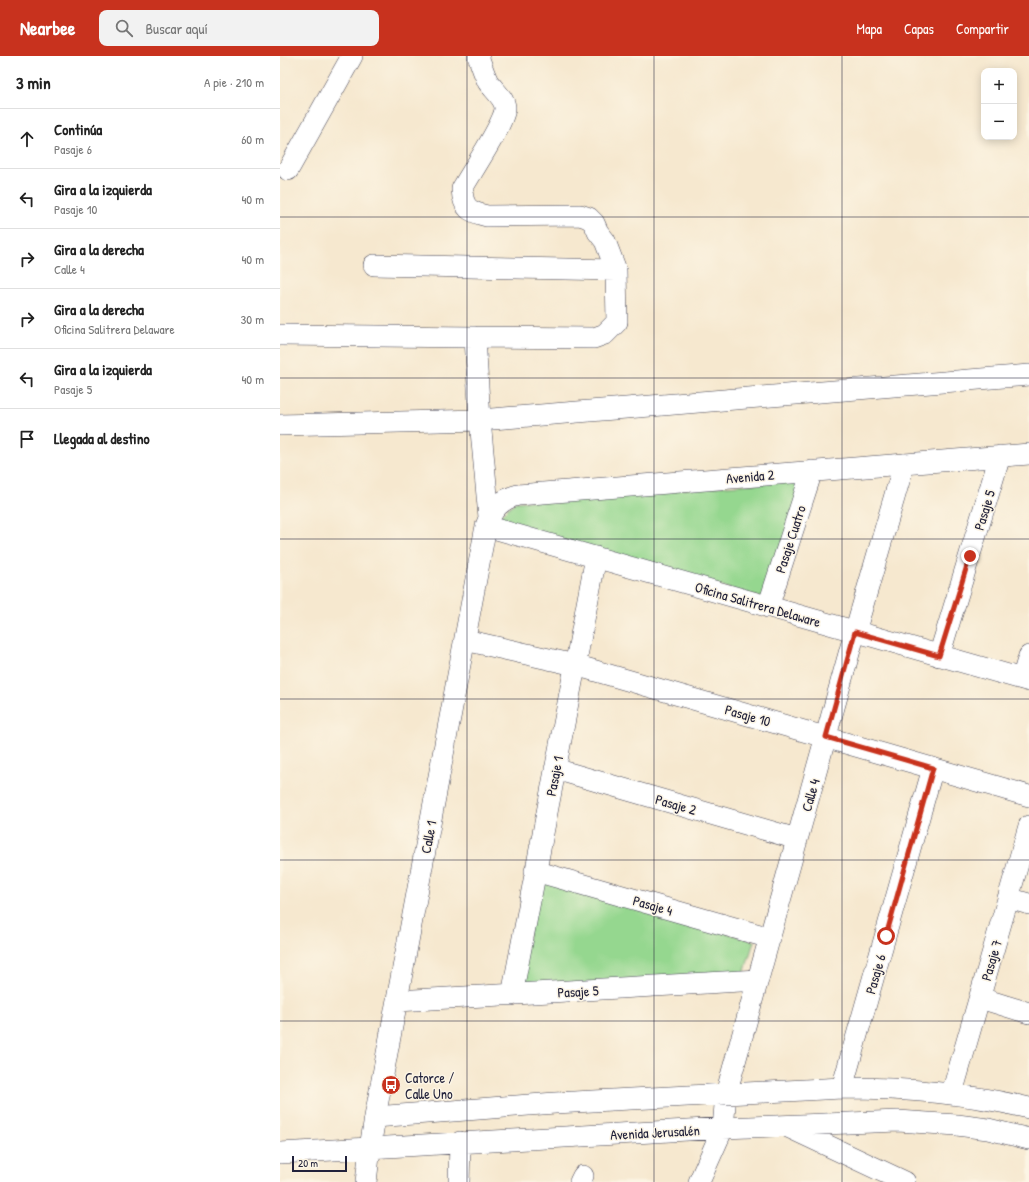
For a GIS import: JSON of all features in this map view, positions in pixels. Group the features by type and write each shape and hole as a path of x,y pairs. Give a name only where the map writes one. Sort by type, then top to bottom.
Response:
{"street":[{"path":"288,170 352,56"},
{"path":"280,335 594,338 605,334 617,322 616,270 605,241 598,232 594,223 580,215 487,216 472,212 462,200 462,189 499,127 504,115 505,106 497,92 488,81 478,56"},
{"path":"374,265 616,270"},
{"name":"Calle 1","path":"366,1182 375,1117 488,521 475,337"},
{"path":"280,425 480,420 1029,375"},
{"name":"Avenida 2","path":"488,521 493,510 499,504 518,495 1029,454"},
{"name":"Pasaje 5","path":"939,656 1000,456"},
{"name":"Calle 4","path":"700,1182 723,1128 726,1094 855,632 904,464"},
{"name":"Pasaje Cuatro","path":"768,607 812,471"},
{"name":"Oficina Salitrera Delaware","path":"488,521 596,557 1025,680"},
{"name":"Pasaje 1","path":"512,995 596,557"},
{"name":"Pasaje 10","path":"465,640 575,665 1029,796"},
{"path":"1025,680 1029,656"},
{"name":"Pasaje 6","path":"842,1088 933,768"},
{"name":"Pasaje 2","path":"555,769 798,839"},
{"name":"Pasaje 7","path":"952,1093 1029,826"},
{"name":"Pasaje 4","path":"536,871 770,938"},
{"path":"1008,898 1029,904"},
{"name":"Pasaje 5","path":"397,1001 758,980"},
{"path":"980,998 1029,1012"},
{"path":"375,1117 555,1102 842,1088 879,1088 952,1093 1029,1108"},
{"name":"Avenida Jerusalén","path":"280,1153 460,1142 869,1121 957,1124 1029,1140"},
{"path":"784,1125 906,1182"},
{"path":"459,1182 460,1142"}],"green space":[{"path":"805,480 765,599 495,520 515,502"},
{"path":"541,878 754,941 744,974 517,991"}],"place":[{"name":"Catorce / Calle Uno","path":"391,1085"}],"route":[{"path":"886,936 933,768 826,737 855,632 939,656 970,556"}]}
